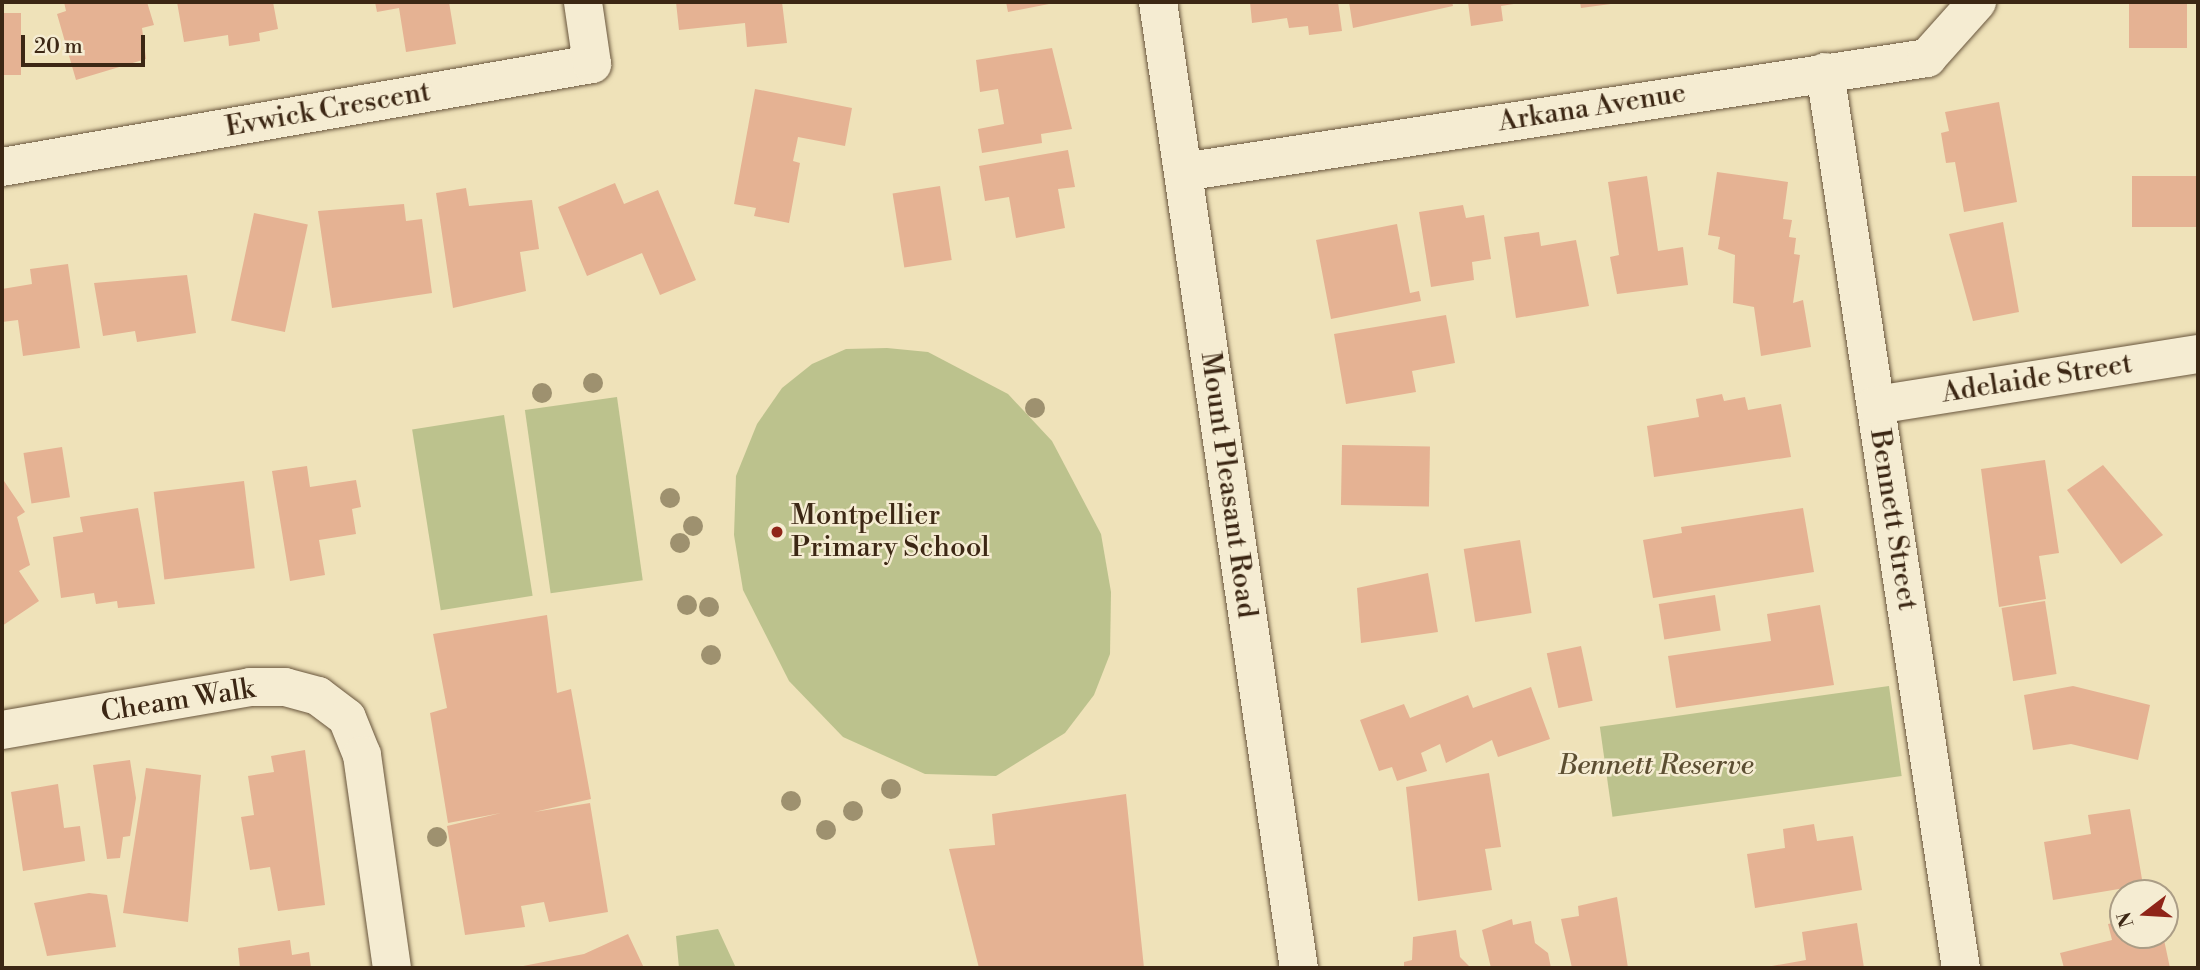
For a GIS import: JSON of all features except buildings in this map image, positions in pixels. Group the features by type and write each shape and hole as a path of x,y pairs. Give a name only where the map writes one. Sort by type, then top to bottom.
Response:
{"street":[{"name":"Evwick Crescent","path":"2,167 592,64 583,2"},
{"name":"Mount Pleasant Road","path":"1158,2 1299,968"},
{"name":"Arkana Avenue","path":"1183,172 1927,58 1976,2"},
{"name":"Bennett Street","path":"1825,72 1961,968"},
{"name":"Adelaide Street","path":"1876,405 2198,354"},
{"name":"Cheam Walk","path":"2,730 250,687 285,687 318,696 347,718 362,755 393,968"}],"green space":[{"path":"887,348 928,352 1008,394 1052,441 1101,534 1111,592 1110,654 1094,695 1065,733 996,776 925,774 843,737 789,681 743,590 734,535 736,476 757,424 782,388 812,364 846,349"},
{"path":"617,397 643,580 551,593 525,410"},
{"path":"504,415 533,596 441,610 412,430"},
{"name":"Bennett Reserve","path":"1889,686 1902,776 1613,817 1600,727"},
{"path":"718,929 736,968 679,968 676,936"}],"place":[{"name":"Montpellier Primary School","path":"777,532"}]}
